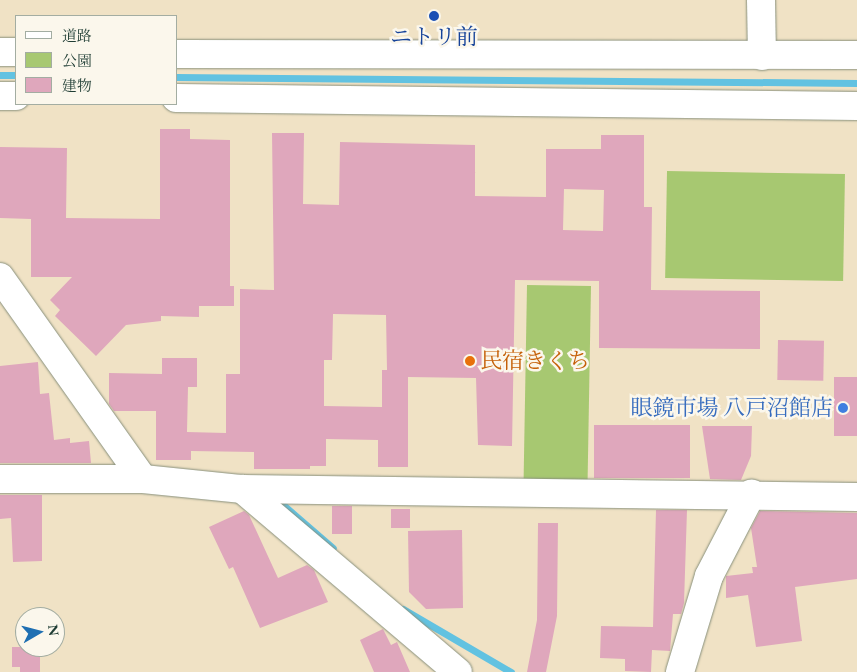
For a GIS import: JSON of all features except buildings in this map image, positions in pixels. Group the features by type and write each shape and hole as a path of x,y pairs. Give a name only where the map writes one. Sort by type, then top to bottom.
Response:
{"street":[{"path":"761,0 762,56"},
{"path":"0,52 15,52"},
{"path":"178,54 857,55"},
{"path":"0,96 15,96"},
{"path":"178,98 857,106"},
{"path":"0,277 143,479"},
{"path":"0,479 143,479 242,489 611,495 752,493 857,497"},
{"path":"242,489 458,672"},
{"path":"680,672 709,576 752,493"}],"green space":[{"path":"667,171 845,174 843,281 665,278"},
{"path":"527,285 591,286 588,485 524,484"}],"waterway":[{"path":"0,75 15,75"},
{"path":"178,77 857,83"},
{"path":"282,504 333,548"},
{"path":"403,609 511,672"}],"place":[{"name":"ニトリ前","path":"434,16"},
{"name":"民宿きくち","path":"470,361"},
{"name":"眼鏡市場 八戸沼館店","path":"843,408"}]}
